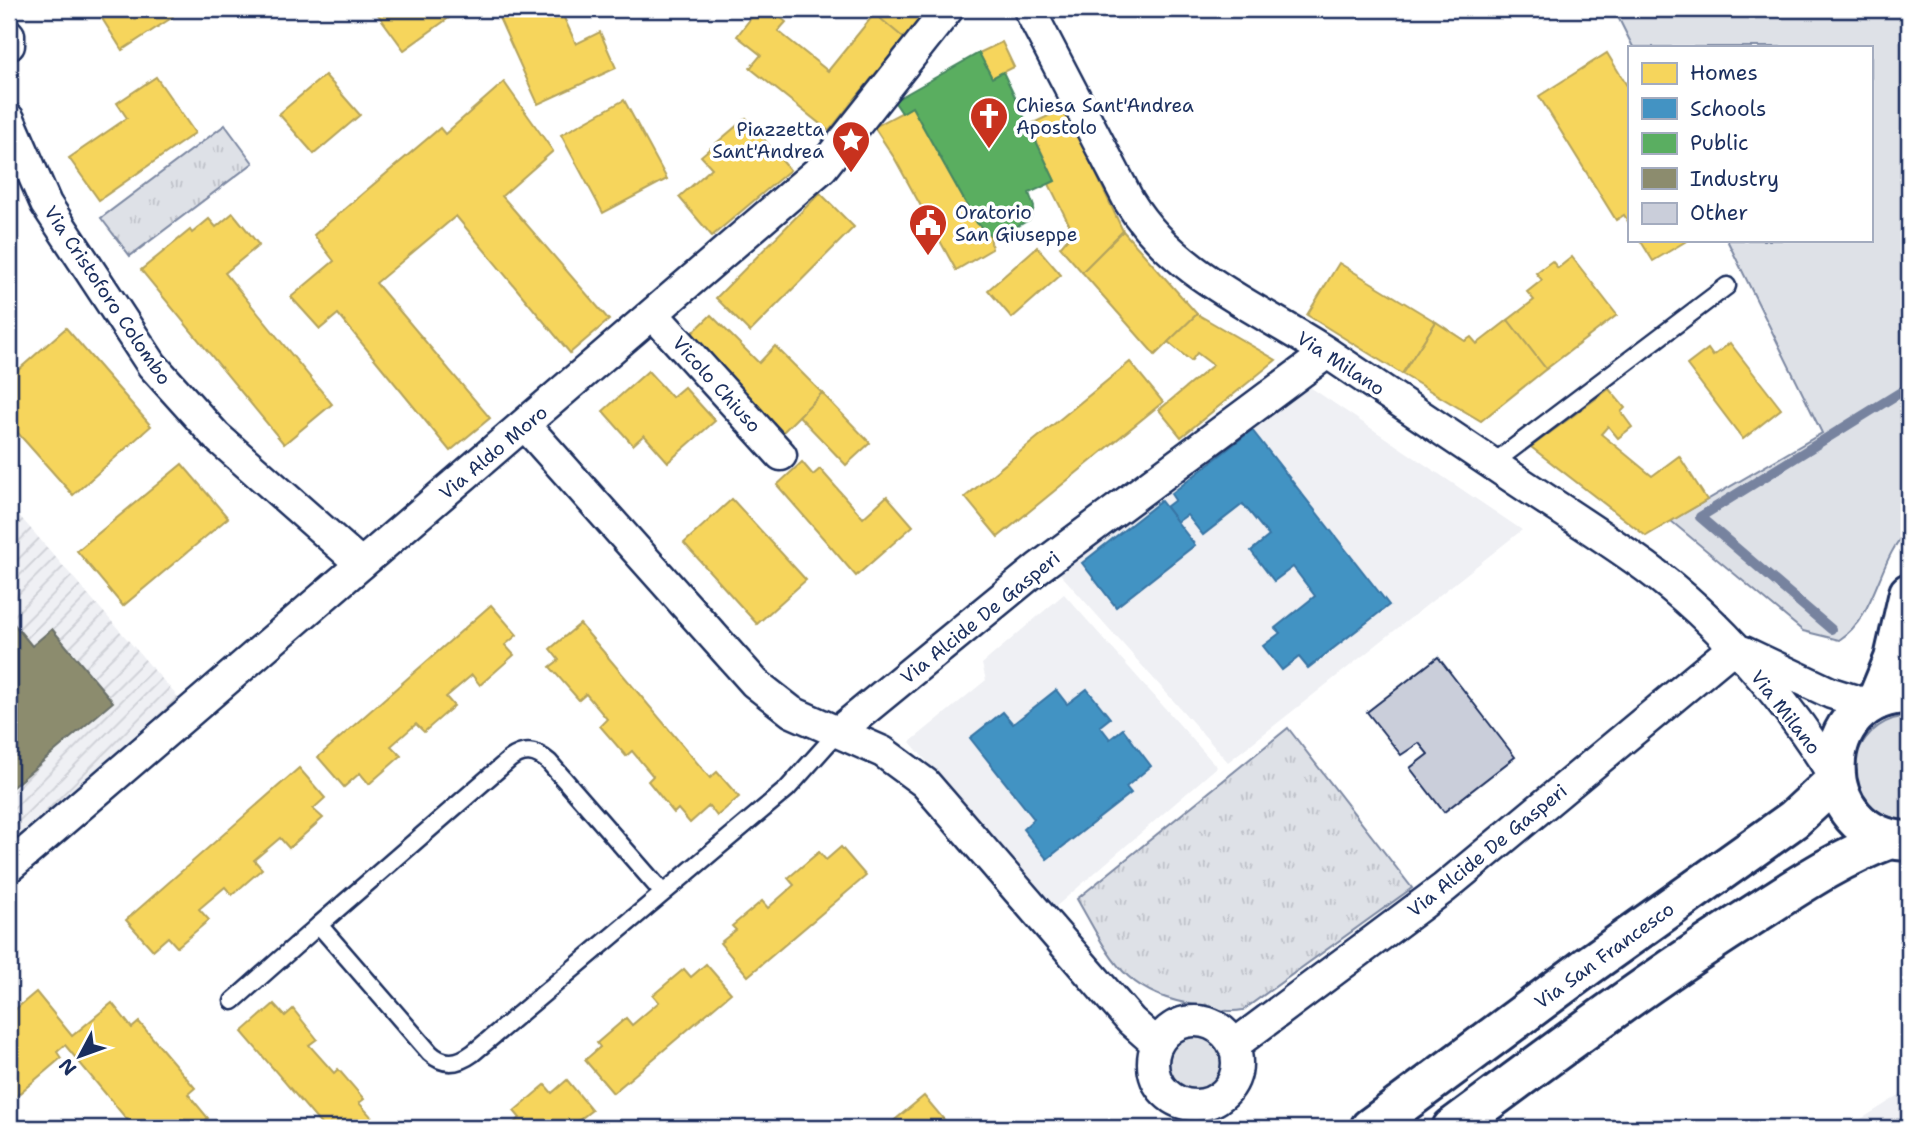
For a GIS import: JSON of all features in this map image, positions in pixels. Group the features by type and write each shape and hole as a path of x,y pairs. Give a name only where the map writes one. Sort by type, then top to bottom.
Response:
{"street":[{"name":"Via Aldo Moro","path":"9,867 822,168 948,9"},
{"name":"Via Milano","path":"1029,9 1122,190 1146,226 1192,270 1327,353 1646,567 1734,647 1799,725 1836,780"},
{"path":"9,35 9,46"},
{"name":"Via Cristoforo Colombo","path":"9,119 29,170 51,213 152,365 216,436 360,564"},
{"name":"Vicolo Chiuso","path":"653,314 782,455"},
{"name":"Via Alcide De Gasperi","path":"838,732 1038,568 1327,353"},
{"path":"526,425 745,674 779,704 883,752 934,792 1131,1021 1157,1044"},
{"path":"1900,840 1867,829 1856,819 1841,798 1836,780 1835,756 1849,723 1885,700 1909,593"},
{"name":"Via Milano","path":"1734,647 1830,693 1885,700"},
{"name":"Via Alcide De Gasperi","path":"1234,1045 1444,888 1734,647"},
{"name":"Via San Francesco","path":"1370,1128 1588,965 1794,819 1836,780"},
{"path":"1452,1128 1619,1004 1825,867 1900,840"},
{"path":"1199,1021 1220,1028 1234,1045 1238,1063 1231,1084 1219,1097 1196,1105 1181,1103 1159,1084 1153,1064 1157,1044 1174,1026 1199,1021"}],"lane":[{"path":"1492,464 1727,286"},
{"path":"319,925 430,1053 437,1059 453,1063 473,1053 787,789 838,732"},
{"path":"233,1000 500,768 524,752 534,752 549,762 663,893"}],"shaded area":[{"path":"1301,381 1522,530 1228,762 1055,568"},
{"path":"9,504 190,711 9,867"},
{"path":"1064,594 1217,767 1053,909 910,742 986,680 982,664"},
{"path":"1909,1089 1909,1128 1847,1128"}],"green space":[{"path":"1614,9 1909,9 1909,528 1898,541 1861,617 1852,630 1839,640 1803,631 1671,521 1822,433 1728,242 1872,242 1872,46 1632,46"},
{"path":"225,125 253,163 130,256 101,218"},
{"path":"1909,717 1909,822 1882,816 1867,806 1858,792 1854,777 1855,761 1871,732 1885,722"},
{"path":"1288,728 1412,888 1243,1010 1232,1011 1175,1001 1154,993 1123,972 1111,957 1077,899"},
{"path":"1196,1036 1215,1044 1223,1063 1215,1082 1196,1090 1177,1082 1169,1063 1177,1044"}],"building: Homes":[{"path":"96,9 168,9 173,17 122,50"},
{"path":"374,9 444,9 450,17 404,50"},
{"path":"495,9 560,9 576,44 600,32 616,68 538,104"},
{"path":"758,9 770,9 786,22 778,31 828,71 875,13 905,37 829,131 750,68 761,55 737,36"},
{"path":"869,9 939,9 911,44"},
{"path":"1002,42 1014,67 992,78 979,53"},
{"path":"1607,53 1628,87 1628,221 1624,215 1616,220 1539,96"},
{"path":"325,75 360,115 314,154 279,114"},
{"path":"156,77 195,133 99,200 69,158 127,118 117,103"},
{"path":"504,82 553,151 502,196 609,320 570,353 456,216 376,283 490,418 450,451 338,314 320,329 291,297 334,261 314,235 440,128 445,134"},
{"path":"624,100 667,179 603,213 561,135"},
{"path":"912,107 977,223 990,235 992,249 956,270 895,159 874,127"},
{"path":"1065,108 1123,231 1082,272 1060,247 1073,232 1049,184 1055,181 1029,125"},
{"path":"746,118 790,170 712,236 679,197 712,168 701,156"},
{"path":"820,193 854,227 750,332 716,298"},
{"path":"233,213 259,245 225,273 332,404 284,444 141,270 190,230 192,233 209,219 216,227"},
{"path":"1123,231 1197,314 1155,355 1082,272"},
{"path":"1641,242 1685,242 1653,261"},
{"path":"1037,247 1061,275 1012,318 988,290"},
{"path":"1572,257 1617,315 1546,369 1508,320 1534,300 1527,292 1542,280 1536,273 1552,261 1558,268"},
{"path":"1339,263 1436,322 1402,374 1307,315"},
{"path":"1197,314 1276,360 1181,437 1159,410 1213,365 1197,353 1191,361 1168,342"},
{"path":"711,315 759,363 775,346 822,393 778,437 684,341"},
{"path":"1508,320 1546,369 1481,421 1402,374 1436,322 1465,341 1471,337 1477,344"},
{"path":"66,328 151,426 73,495 9,423 9,378"},
{"path":"1730,343 1781,409 1743,439 1687,365 1708,349 1713,356"},
{"path":"1130,362 1163,402 998,537 965,497"},
{"path":"648,371 672,397 684,387 715,421 668,462 644,435 633,445 603,411"},
{"path":"1609,389 1625,408 1621,412 1632,427 1618,438 1608,426 1601,434 1652,476 1679,456 1707,500 1646,536 1531,447"},
{"path":"822,393 870,443 846,465 799,416"},
{"path":"802,462 813,475 820,469 863,518 887,496 913,526 856,576 777,485"},
{"path":"182,464 228,518 123,606 77,551"},
{"path":"732,499 806,580 757,624 684,543"},
{"path":"491,605 517,635 505,645 514,655 480,685 472,675 446,697 454,706 424,732 416,724 391,746 401,756 369,784 360,773 344,787 318,757"},
{"path":"580,624 710,778 717,772 739,797 717,816 709,806 690,823 678,809 674,813 648,781 653,776 632,751 626,756 600,726 607,719 586,694 579,700 550,667 559,660 550,649"},
{"path":"299,768 325,798 313,809 323,818 289,848 280,838 254,860 262,869 232,895 225,887 199,909 209,920 177,947 168,937 153,950 126,920"},
{"path":"841,847 866,876 748,976 720,943 736,930 732,926 762,901 768,908 794,885 788,878 819,852 826,860"},
{"path":"706,964 731,993 613,1093 585,1060 600,1047 597,1043 626,1018 632,1025 659,1002 653,995 684,969 691,977"},
{"path":"36,992 72,1036 112,1003 132,1028 139,1022 195,1088 188,1094 208,1118 196,1128 134,1128 65,1045 57,1052 61,1058 9,1102 9,1010 11,1013"},
{"path":"274,1004 285,1016 293,1009 317,1039 309,1045 334,1073 338,1069 364,1099 359,1103 381,1128 324,1128 242,1032"},
{"path":"567,1080 592,1110 569,1128 508,1128 520,1118 514,1111 545,1085 552,1093"},
{"path":"924,1096 951,1128 885,1128"}],"building: Schools":[{"path":"1252,430 1389,605 1308,668 1299,657 1282,670 1263,646 1280,633 1275,628 1315,596 1293,567 1274,581 1251,551 1269,536 1243,504 1203,535 1187,515 1177,522 1166,507 1175,500 1171,494"},
{"path":"1161,501 1195,545 1116,607 1082,563"},
{"path":"1087,689 1110,718 1100,726 1110,739 1123,729 1151,766 1126,787 1131,793 1047,859 1023,829 1034,819 970,738 1003,712 1013,724 1056,690 1067,704"}],"building: Public":[{"name":"Chiesa Sant'Andrea Apostolo","path":"979,53 992,78 1003,72 1055,181 1029,193 1034,207 1030,219 1005,234 990,235 977,223 912,107 902,113 894,101"}],"building: Industry":[{"path":"9,618 32,646 52,629 113,702 9,790"}],"building: Other":[{"path":"1438,657 1515,757 1444,812 1410,768 1428,754 1419,743 1401,755 1367,712"}],"waterway":[{"path":"1831,629 1700,517 1909,387"}],"place":[{"name":"Chiesa Sant'Andrea Apostolo","path":"989,150"},
{"name":"Piazzetta Sant'Andrea","path":"851,174"},
{"name":"Oratorio San Giuseppe","path":"928,257"}]}
